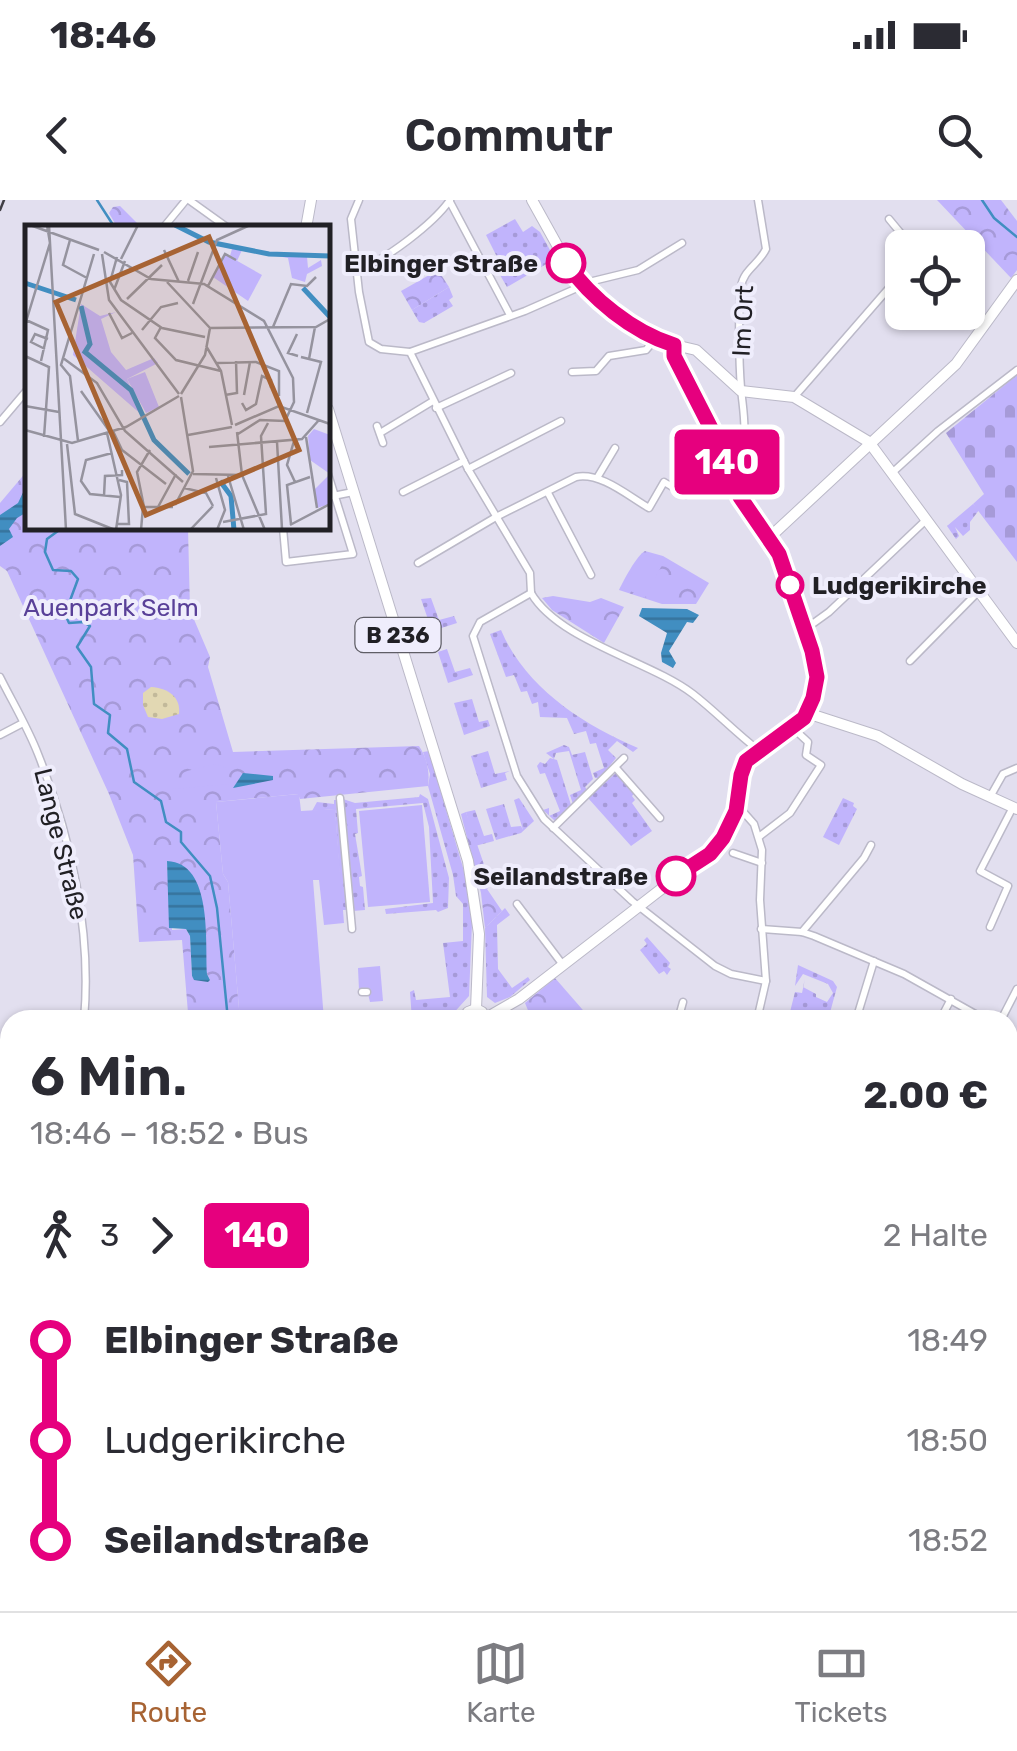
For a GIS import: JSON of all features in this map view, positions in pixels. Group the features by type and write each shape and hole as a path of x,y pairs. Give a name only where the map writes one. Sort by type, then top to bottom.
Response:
{"street":[{"path":"165,225 187,200 224,225"},
{"path":"307,225 311,200"},
{"path":"360,200 351,218 356,270 369,342 381,349 410,352 583,285 650,265 682,243"},
{"path":"532,200 566,263 606,306 656,337 696,350 741,391 794,397 869,442 1017,642"},
{"name":"Im Ort","path":"730,470 738,458 747,416 741,391 741,286 748,269 766,249 758,200"},
{"path":"356,270 396,248 450,201 510,316"},
{"path":"889,219 898,230"},
{"path":"985,325 1017,280"},
{"path":"794,397 885,293"},
{"path":"770,537 956,364 981,330"},
{"path":"572,372 598,370 610,356 646,350 656,337"},
{"path":"503,1010 710,854 723,838 738,806 743,768 758,750 794,729 807,713 817,677 786,572 770,537 740,497 674,356 674,345"},
{"path":"410,352 466,465 530,574 530,593 546,612 579,634 692,693 758,750"},
{"path":"893,472 938,431 1017,370"},
{"path":"383,443 378,429 511,373"},
{"path":"0,422 25,393"},
{"name":"B 236","path":"330,416 468,861 479,934 476,1009"},
{"path":"403,492 561,420"},
{"path":"598,478 616,448"},
{"path":"418,562 576,477 598,478 649,508 664,482 686,495"},
{"path":"283,530 286,562 353,554 331,497 353,492"},
{"path":"548,493 591,575"},
{"path":"804,630 829,612 928,519"},
{"path":"910,660 980,591"},
{"path":"530,593 480,622 473,636 518,776 536,809 638,906 722,970 766,981"},
{"name":"Lange Straße","path":"0,678 38,753 80,904 86,975 84,1010"},
{"path":"807,713 878,736 989,798 1015,808 980,871 1008,886 990,927"},
{"path":"0,735 23,723"},
{"path":"760,836 790,813 820,768 806,754 808,742 794,729"},
{"path":"553,828 624,758"},
{"path":"616,768 660,818"},
{"path":"989,798 1003,774 1017,768"},
{"path":"340,798 352,929"},
{"path":"738,806 760,836 766,981 759,1010"},
{"path":"802,932 871,845"},
{"path":"733,853 762,863"},
{"path":"517,904 563,965"},
{"path":"761,929 802,932 874,961 969,1010"},
{"path":"859,1010 874,961"},
{"path":"945,1010 951,999"},
{"path":"681,1010 683,1002"}],"green space":[{"path":"937,200 1001,200 1017,221 1017,270 1011,278 985,251 985,230 965,230"},
{"path":"120,206 139,225 116,225 109,213"},
{"path":"515,219 523,232 532,226 540,232 555,259 507,287 493,263 498,259 486,235"},
{"path":"438,270 449,287 412,310 401,291"},
{"path":"449,287 453,306 424,323 419,322 412,310"},
{"path":"1017,375 1017,562 973,504 984,494 946,433"},
{"name":"Auenpark Selm","path":"25,473 25,530 188,530 190,610 210,657 208,667 233,752 419,746 424,755 428,786 300,799 298,794 216,802 223,874 228,882 239,1010 188,1010 182,940 139,942 133,855 7,571 0,566 0,503","holes":["167,861 210,980 192,977 190,936 186,929 172,930"]},
{"path":"973,504 979,510 970,522 970,530 963,536 955,527 959,536 956,539 947,526"},
{"path":"645,551 663,556 709,583 696,604 662,604 619,590"},
{"path":"642,553 663,563 645,598 624,588"},
{"path":"431,598 439,620 454,616 457,623 432,631 421,599"},
{"path":"542,598 590,602 601,598 624,607 604,643 552,610"},
{"path":"501,630 511,650 540,686 576,715 638,748 633,752 617,741 608,750 616,758 600,778 595,778 593,773 604,768 596,743 590,744 586,731 574,734 567,718 540,717 538,702 532,704 527,691 521,692 514,675 506,677 490,634"},
{"path":"447,649 455,672 470,668 473,675 448,683 438,652"},
{"path":"472,699 479,722 488,720 490,726 464,735 454,703"},
{"path":"564,745 569,747 572,755 585,752 593,779 585,787 588,791 573,804 570,795 581,790 569,751 556,753 554,759 546,753"},
{"path":"429,751 464,871 472,923 469,996 456,1010 411,1010 410,992 414,990 416,1000 450,997 443,943 463,941 463,904 456,896 423,752"},
{"path":"488,751 495,774 510,771 505,773 507,780 481,788 471,756"},
{"path":"550,758 557,760 571,805 555,821 549,816 560,811 545,773 540,774 537,766"},
{"path":"216,764 226,768 231,778 229,784 173,789 187,771"},
{"path":"616,773 635,792 632,803 652,831 631,846 588,798"},
{"path":"299,794 301,811 335,809 344,923 324,925 319,880 313,880 323,1010 239,1010 228,882 223,874 216,802"},
{"path":"420,794 428,799 449,878 448,908 438,912 386,914 385,909 433,903 429,827 423,803 356,809 355,834 365,910 353,911 343,799 355,803"},
{"path":"519,798 534,821 521,833 496,840 486,809 504,804 511,827 521,826 523,830 514,800"},
{"path":"843,798 857,809 839,845 823,837"},
{"path":"334,800 348,910 342,910 335,809 312,811 317,802 334,804"},
{"path":"422,805 430,902 368,907 359,811"},
{"path":"475,810 484,836 492,834 494,841 475,846 466,812"},
{"path":"466,812 491,885 487,889 502,911 485,928 481,893 461,814"},
{"path":"505,908 510,915 497,925 498,969 512,988 528,977 530,980 510,997 495,1003 487,997 485,928"},
{"path":"647,937 670,963 667,975 664,971 659,974 640,950 647,944"},
{"path":"798,965 833,981 837,987 831,1010 790,1010 795,992 802,993 803,987 827,1002 833,993 828,984 803,974 795,986"},
{"path":"380,966 383,1001 370,1002 367,990 359,990 358,968"},
{"path":"555,978 582,1010 528,1010 525,1003"}],"sand":[{"path":"151,687 172,694 179,714 162,719 148,717 143,693"}],"water":[{"path":"25,488 25,513 9,529 13,537 0,546 0,515 18,503"},
{"path":"642,608 687,609 699,615 693,623 687,622 669,651 676,663 673,668 662,662 667,633 639,616"},
{"path":"243,773 273,776 273,780 233,788"},
{"path":"167,861 182,865 199,889 206,924 208,982 194,980 192,976 190,936 186,929 169,928"}],"waterway":[{"path":"97,200 113,225"},
{"path":"982,200 994,218 1017,237"},
{"path":"59,530 47,539 45,552 53,570 71,571 78,579 65,614 69,623 90,626 77,647 91,667 94,704 110,715 108,733 127,749 134,782 161,801 166,822 181,832 181,842 210,876 227,1010"}],"railway":[{"path":"0,210 4,200"}],"bus line":[{"name":"140","path":"566,263 606,306 674,345 674,356 719,444 740,497 779,554 816,668 816,687 804,718 746,761 736,811 723,838 710,854 676,876"}],"place":[{"name":"Elbinger Straße","path":"566,263"},
{"name":"Ludgerikirche","path":"790,585"},
{"name":"Seilandstraße","path":"676,876"}]}
